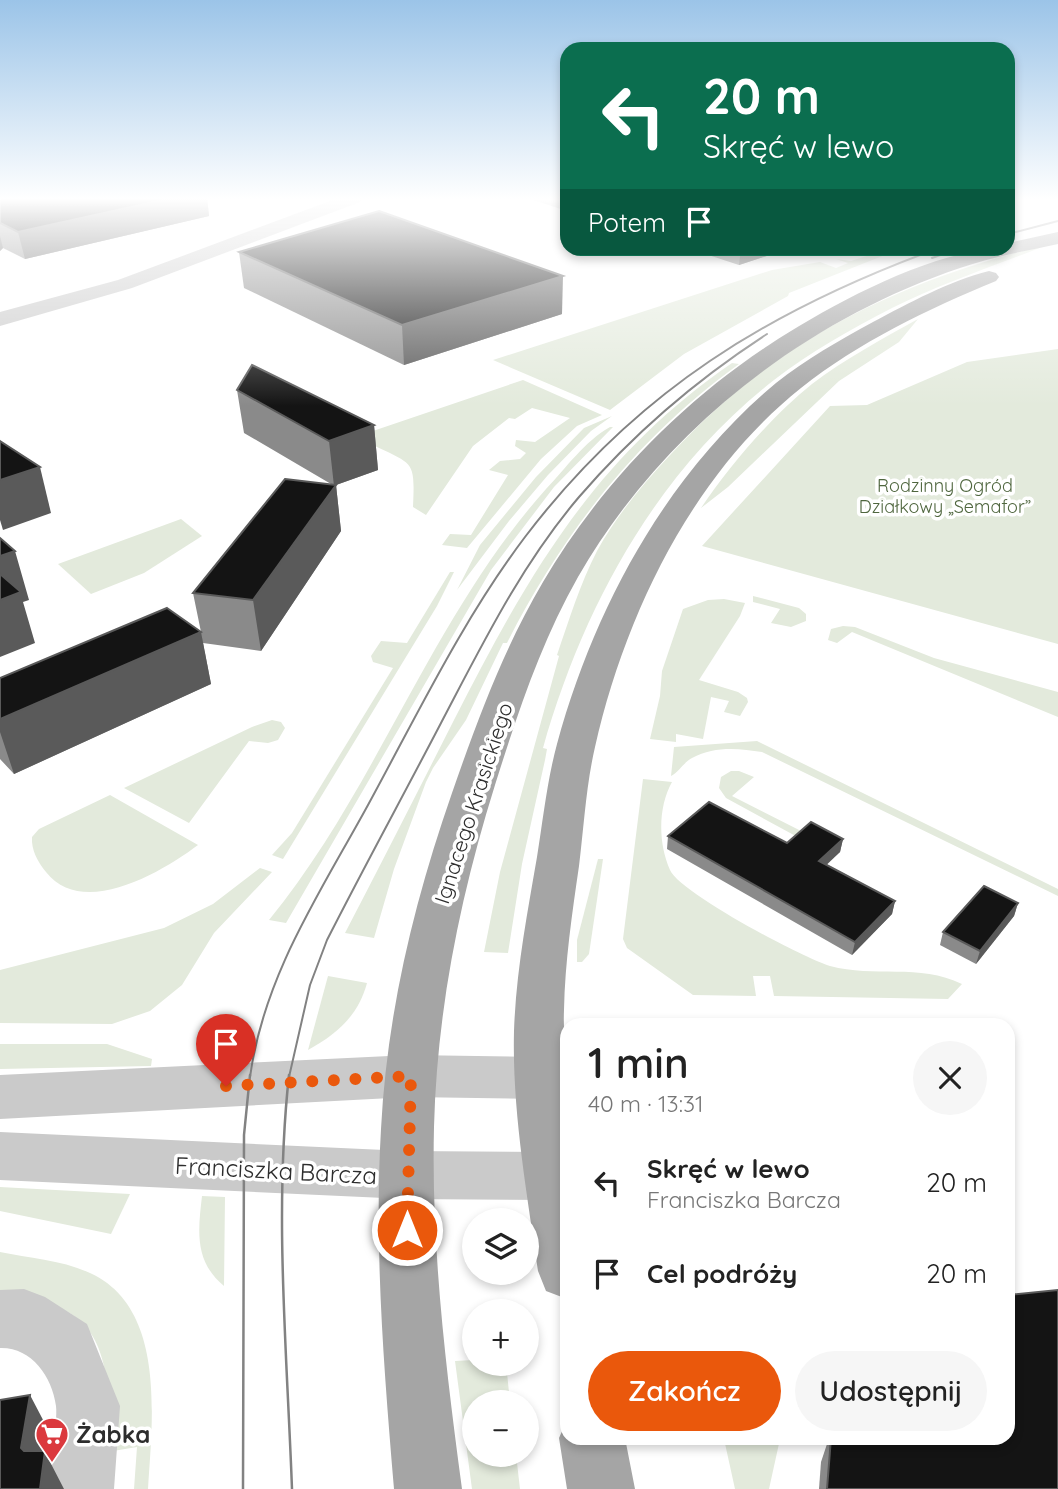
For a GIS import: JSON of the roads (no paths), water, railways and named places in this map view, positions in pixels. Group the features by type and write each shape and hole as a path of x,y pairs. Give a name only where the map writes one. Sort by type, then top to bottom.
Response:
{"main road":[{"name":"Ignacego Krasickiego","path":"428,1489 411,1308 406,1175 411,1076 426,958 457,839 496,720 555,590 624,487 689,418 762,359 832,316 941,267"},
{"path":"560,1226 541,1078 541,971 575,750 595,681 624,601 655,545 690,491 720,454 799,378 903,314 952,291 1018,267"},
{"path":"593,1445 601,1489"}],"street":[{"path":"0,319 125,284 169,267"},
{"path":"0,1097 411,1076 541,1078"},
{"name":"Franciszka Barcza","path":"0,1156 406,1175 552,1175"},
{"path":"0,1318 24,1318 65,1346 88,1406 80,1489"}],"tram line":[{"path":"250,1077 268,1004 296,936 442,668 481,601 525,537 568,485 613,439 660,398 710,361 763,328 818,299 889,267"},
{"path":"289,1077 310,985 327,940 472,664 539,550 579,497 644,429 715,370 767,334"},
{"path":"243,1489 244,1135 250,1075"},
{"path":"289,1075 282,1178 282,1230 292,1489"}],"place":[{"name":"Żabka","path":"52,1464"}],"park label":[{"name":"Rodzinny Ogród Działkowy „Semafor”","path":"945,495"}]}
